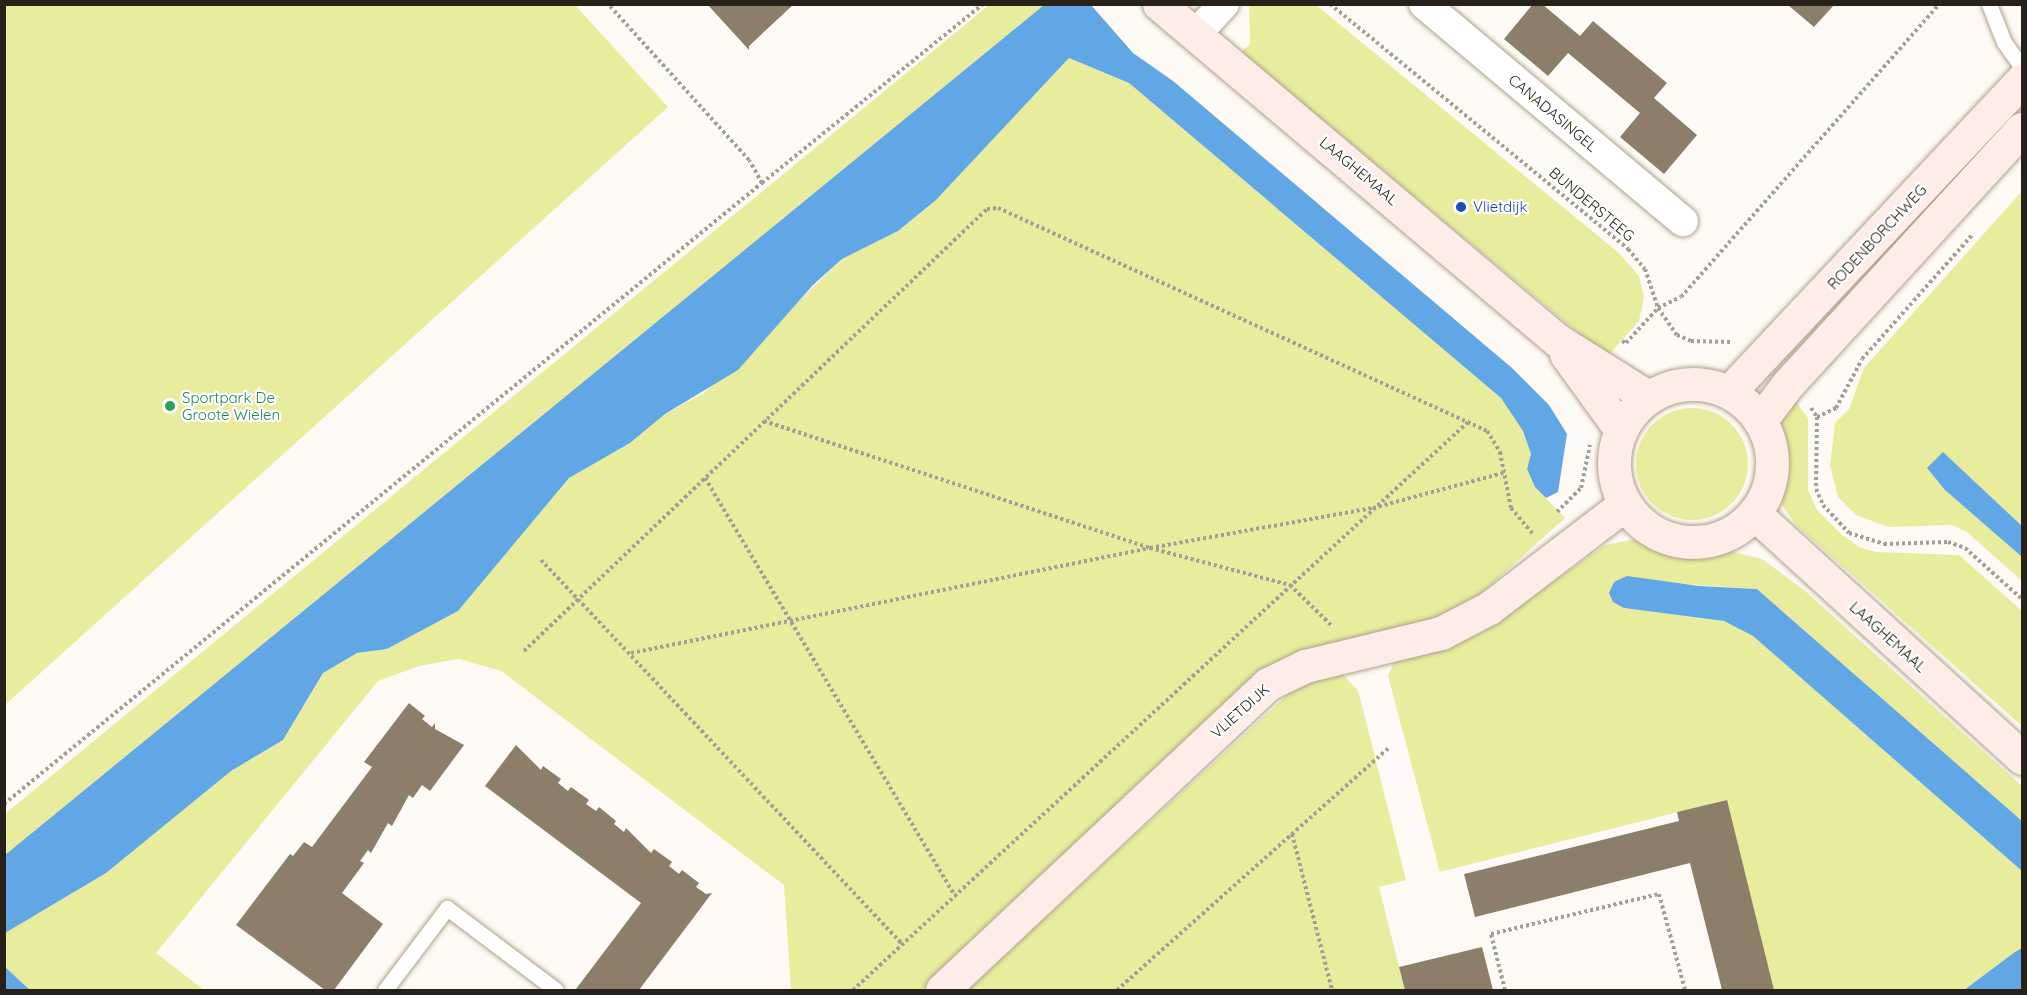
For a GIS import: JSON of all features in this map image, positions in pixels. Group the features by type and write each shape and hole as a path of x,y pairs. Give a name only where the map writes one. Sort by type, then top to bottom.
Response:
{"main road":[{"name":"LAAGHEMAAL","path":"1158,4 1557,340 1648,397"},
{"name":"RODENBORCHWEG","path":"1729,392 1762,361 2022,80"},
{"path":"1760,421 1788,384 2022,129"},
{"name":"LAAGHEMAAL","path":"1557,340 1621,430"},
{"path":"1685,384 1706,385 1729,392 1747,404 1760,421 1772,449 1772,470 1766,494 1755,514 1734,532 1694,543 1661,536 1641,523 1625,504 1616,481 1614,457 1621,430 1631,414 1648,397 1685,384"},
{"name":"VLIETDIJK","path":"942,990 1268,684 1305,666 1442,633 1489,609 1625,504"},
{"name":"LAAGHEMAAL","path":"1755,514 2022,758"}],"street":[{"path":"1195,35 1224,4"},
{"name":"CANADASINGEL","path":"1424,4 1683,221"}],"lane":[{"path":"1989,4 2004,42 2022,68"},
{"path":"385,990 447,908 556,990"}],"path":[{"path":"608,4 749,160 762,183"},
{"path":"4,804 983,4"},
{"name":"BUNDERSTEEG","path":"1330,4 1628,249 1645,269 1658,308 1677,335 1691,341 1732,342 1762,361"},
{"path":"1605,370 1658,308 1681,297 1939,4"},
{"path":"524,651 987,209 998,208 1486,431 1500,452 1511,508 1532,532"},
{"path":"1817,417 1836,408 1862,359 1977,230"},
{"path":"1615,339 1626,343"},
{"path":"1788,384 1807,400 1817,417 1816,489 1823,506 1850,533 1884,544 1948,542 1965,548 2022,598"},
{"path":"764,421 1150,548 1290,585 1339,633 1342,657"},
{"path":"853,990 954,894 1468,422"},
{"path":"1550,518 1581,488 1588,472 1590,442"},
{"path":"631,653 1150,548 1374,508 1503,473"},
{"path":"705,478 954,894"},
{"path":"1524,540 1541,525"},
{"path":"541,560 577,600 631,653 902,944"},
{"path":"1117,990 1389,747"},
{"path":"1292,834 1332,990"},
{"path":"1505,990 1491,934 1659,894 1685,990"}],"green space":[{"name":"Sportpark De Groote Wielen","path":"5,4 575,5 668,107 5,705"},
{"path":"989,5 1044,5 5,855 5,814"},
{"path":"1249,5 1316,5 1619,253 1639,276 1644,298 1639,321 1607,357 1241,52 1250,44"},
{"path":"1069,58 1129,83 1501,398 1523,431 1531,454 1527,469 1535,487 1565,518 1484,591 1454,612 1233,702 921,990 791,990 784,885 501,671 459,659 419,666 378,681 156,953 204,990 30,990 5,967 4,933 105,873 231,771 283,740 323,673 357,653 387,649 458,611 569,478 630,443 665,414 704,393 842,259 898,231 936,200"},
{"path":"2022,191 2022,526 1944,453 1928,468 1945,490 2022,557 2022,581 1967,532 1952,525 1888,527 1856,515 1838,497 1830,466 1835,423 1849,409 1864,368"},
{"path":"1793,398 1808,418 1808,490 1817,510 1842,535 1859,547 1876,552 1959,555 2022,611 2022,726 1796,525 1782,505 1782,414"},
{"path":"1692,408 1713,412 1731,425 1744,443 1748,464 1744,485 1731,503 1713,516 1692,520 1671,516 1653,503 1640,485 1636,464 1640,443 1653,425 1671,412"},
{"path":"1636,539 1694,553 1722,549 1762,559 1804,590 2022,786 2022,821 1757,589 1668,583 1624,608 1724,621 1753,636 2022,871 2022,948 1963,990 1774,990 1726,800 1440,872 1388,676 1395,660 1479,634 1605,545"},
{"path":"1343,675 1358,690 1406,880 1379,887 1405,990 967,990 1297,686"}],"water":[{"path":"1044,5 1091,5 1133,53 1173,81 1512,368 1549,405 1567,434 1558,492 1546,498 1535,487 1527,469 1531,454 1523,431 1501,398 1129,83 1069,58 936,200 898,231 842,259 813,285 738,370 665,414 630,443 569,478 458,611 387,649 357,653 323,673 283,740 231,771 106,873 5,933 5,855"},
{"path":"1943,452 2022,526 2022,557 1945,490 1927,468"},
{"path":"1627,576 1699,586 1757,589 2022,821 2022,871 1753,636 1724,621 1624,608 1613,602 1609,593 1614,582"},
{"path":"2022,948 2022,990 1964,990 2015,952"},
{"path":"5,967 30,990 5,990"}],"building":[{"path":"707,4 794,4 749,46 749,50"},
{"path":"1533,4 1542,4 1580,36 1593,21 1667,83 1654,98 1697,135 1664,174 1620,137 1640,113 1568,53 1548,76 1504,39"},
{"path":"1788,5 1834,5 1814,27"},
{"path":"409,703 425,716 422,719 432,727 435,723 435,729 464,745 430,791 422,785 413,798 409,795 392,826 388,823 371,853 368,850 360,861 364,863 342,893 383,924 334,990 325,990 236,925 290,854 293,856 304,842 312,847 372,767 364,762"},
{"path":"516,745 541,770 543,766 561,779 558,783 568,791 571,787 589,800 586,804 596,811 599,807 616,821 614,824 624,832 626,828 651,853 654,849 672,862 669,866 679,874 682,870 699,883 696,887 706,894 712,893 639,990 576,989 641,903 485,786"},
{"path":"1727,800 1774,990 1722,990 1690,863 1475,917 1464,874 1679,821 1677,812"},
{"path":"1482,947 1493,990 1405,990 1399,967"}],"place":[{"name":"Vlietdijk","path":"1461,207"},
{"name":"Sportpark De Groote Wielen","path":"170,406"}]}
